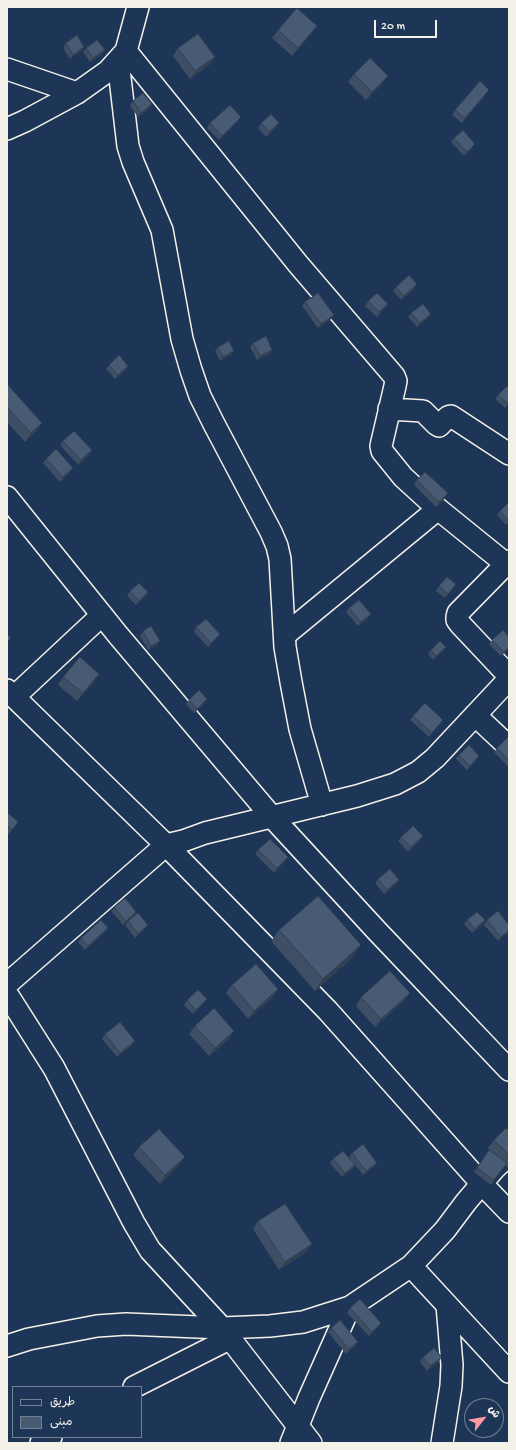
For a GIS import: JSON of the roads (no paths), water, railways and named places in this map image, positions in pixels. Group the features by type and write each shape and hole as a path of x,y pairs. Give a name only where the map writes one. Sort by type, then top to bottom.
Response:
{"street":[{"path":"128,7 131,29"},
{"path":"138,7 122,56 128,146 133,162 162,230 182,339 200,396 277,546 280,559 286,654 300,729 322,804"},
{"path":"7,129 77,93 108,71 122,56"},
{"path":"7,984 166,845 357,796 395,784 418,772 435,758 509,677 457,620 458,613 507,562 438,509 403,477 382,452 381,446 396,381 394,376 122,56"},
{"path":"7,69 77,93"},
{"path":"7,143 34,116"},
{"path":"389,409 424,411 439,426 448,417 452,416 509,454"},
{"path":"7,496 102,615 272,817 377,931 509,1070"},
{"path":"285,635 438,509"},
{"path":"102,615 11,693 166,845 328,1011 482,1184 509,1212"},
{"path":"475,715 509,748"},
{"path":"7,994 54,1068 134,1223 150,1250 226,1334 295,1434 311,1443"},
{"path":"7,1346 29,1339 96,1326 126,1324 226,1334 303,1322 350,1307 411,1266 445,1230 482,1184 509,1155"},
{"path":"411,1266 509,1372"},
{"path":"442,1443 451,1386 452,1365 447,1305"},
{"path":"295,1434 309,1398 350,1307"},
{"path":"136,1386 226,1334"}]}
